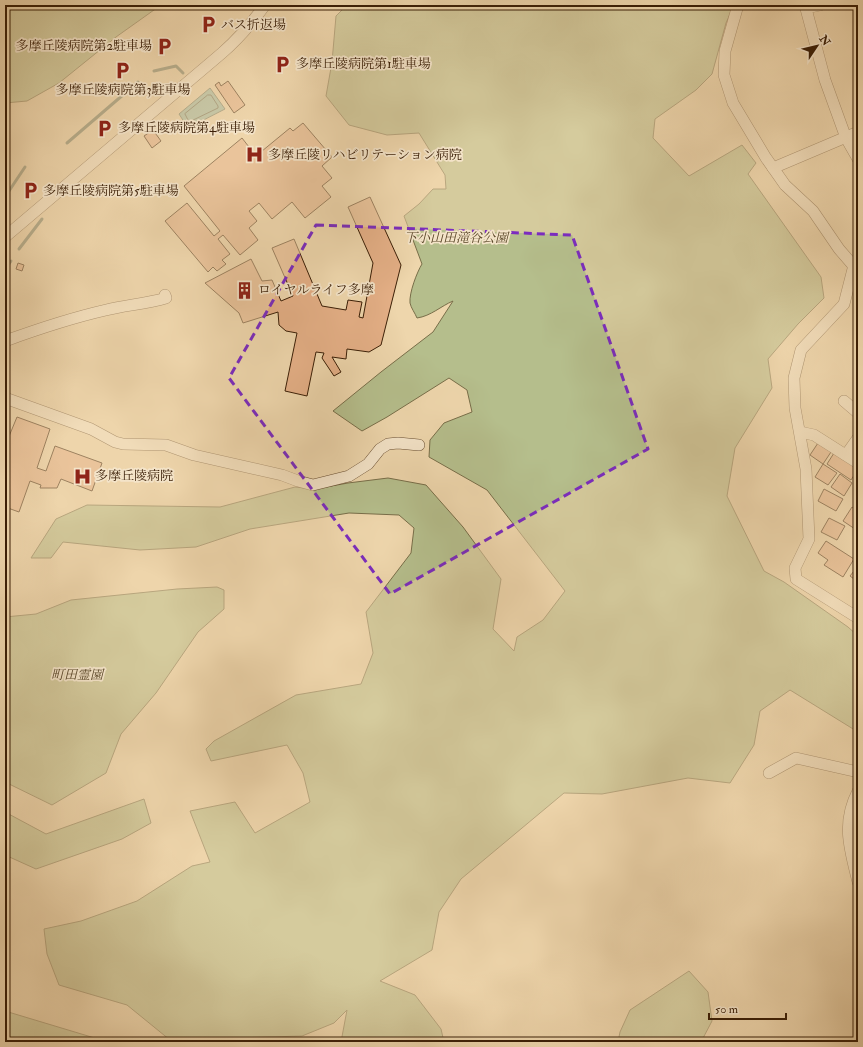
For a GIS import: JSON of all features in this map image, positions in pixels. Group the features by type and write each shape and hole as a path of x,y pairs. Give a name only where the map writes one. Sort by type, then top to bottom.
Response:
{"street":[{"path":"5,237 222,53 252,23 265,5"},
{"path":"738,5 725,51 724,75 733,103 785,185 813,211 839,249 856,268 844,304 801,350 794,378 795,408 806,468 809,539 795,568 796,579 858,618"},
{"path":"820,5 805,6 825,80 846,138 858,159"},
{"path":"773,168 858,132"},
{"path":"5,340 51,324 106,309 152,302 166,298 165,295"},
{"path":"5,398 91,429 115,442 123,444 166,445 194,455 282,474 298,481 313,485 349,476 368,464 380,449 388,444 398,442 419,445"},
{"path":"844,401 858,413"},
{"path":"800,432 814,435 858,463"},
{"path":"846,455 858,438"},
{"path":"769,773 796,758 858,772"},
{"path":"858,791 851,808 848,821 848,834 850,852 858,882"}],"highlighted area":[{"path":"316,225 572,235 648,449 390,594 229,378"}],"green space":[{"path":"5,5 161,5 116,37 59,83 27,101 5,103"},
{"name":"下小山田滝谷公園","path":"347,5 734,5 726,23 712,74 696,90 655,119 653,138 689,176 742,145 756,163 748,174 821,277 824,298 798,324 768,359 772,388 735,448 727,496 764,571 784,582 848,627 858,636 858,732 790,690 760,711 754,745 730,783 688,778 602,794 564,793 461,879 439,912 432,950 380,981 415,995 441,1029 444,1042 341,1042 347,1010 334,1023 302,1036 170,1040 127,1005 59,985 47,954 44,929 81,921 137,901 192,866 210,862 190,811 235,802 255,833 310,802 303,773 287,745 211,761 206,749 214,741 296,695 361,684 373,653 366,612 411,553 414,528 399,515 349,513 250,529 196,547 140,550 63,542 51,558 31,558 56,519 87,505 220,507 295,487 315,489 388,478 426,485 463,527 501,579 493,629 514,651 517,637 543,620 565,591 487,490 429,457 430,440 444,423 472,412 467,390 449,378 362,431 333,411 433,332 453,301 427,315 417,318 410,303 414,283 422,264 404,216 419,204 433,189 446,189 445,175 419,133 387,135 349,125 326,96 332,62 336,16"},
{"name":"町田霊園","path":"217,587 224,590 224,609 198,632 156,693 121,734 106,773 52,805 5,782 5,617 36,614 71,600 177,589"},
{"path":"144,799 151,823 122,839 36,869 5,855 5,812 46,834"},
{"path":"689,971 708,992 712,1021 701,1042 618,1042 620,1032 630,1010"},
{"path":"5,1011 108,1042 5,1042"}],"water":[{"path":"210,88 225,109 188,128 179,114"}],"building":[{"path":"228,81 245,105 234,113 215,85 219,82 221,86"},
{"path":"303,123 332,157 322,166 332,178 322,186 331,197 305,218 292,202 272,219 259,203 249,211 257,221 249,228 258,240 240,255 223,235 218,239 230,254 222,260 226,264 217,271 213,267 208,272 165,221 187,203 214,236 220,231 184,186 242,138 256,156 290,128 293,131"},
{"path":"153,130 161,141 152,148 144,136"},
{"name":"ロイヤルライフ多摩","path":"370,197 401,265 381,345 369,352 347,349 346,359 332,357 341,372 334,376 322,358 324,353 316,352 307,396 285,391 297,333 286,331 279,325 278,312 243,323 239,313 205,283 251,259 262,281 272,280 281,301 293,296 272,248 294,239 322,306 346,310 348,300 362,302 359,317 363,318 373,263 348,207"},
{"path":"18,263 24,265 22,271 16,269"},
{"path":"17,417 50,429 37,468 46,471 55,446 102,463 92,491 61,479 57,488 40,488 41,485 30,481 19,512 5,507 5,446"},
{"path":"818,443 831,452 823,464 810,455"},
{"path":"834,453 858,469 851,480 827,464"},
{"path":"823,464 837,473 828,485 815,477"},
{"path":"840,474 852,483 844,496 831,487"},
{"path":"824,489 843,499 836,511 818,501"},
{"path":"852,507 858,511 858,531 843,521"},
{"path":"829,518 845,526 837,540 821,532"},
{"path":"826,541 854,559 843,577 824,565 828,560 818,553"},
{"path":"858,566 858,582 850,576"}],"waterway":[{"path":"154,71 176,66 183,73"},
{"path":"67,143 138,82"},
{"path":"5,197 25,167"},
{"path":"19,249 42,219"},
{"path":"5,270 11,261"}],"place":[{"name":"バス折返場","path":"208,25"},
{"name":"多摩丘陵病院第2駐車場","path":"165,46"},
{"name":"多摩丘陵病院第1駐車場","path":"283,64"},
{"name":"多摩丘陵病院第3駐車場","path":"123,71"},
{"name":"多摩丘陵病院第4駐車場","path":"105,128"},
{"name":"多摩丘陵リハビリテーション病院","path":"255,155"},
{"name":"多摩丘陵病院第5駐車場","path":"30,191"},
{"name":"ロイヤルライフ多摩","path":"245,290"},
{"name":"多摩丘陵病院","path":"82,476"}]}
